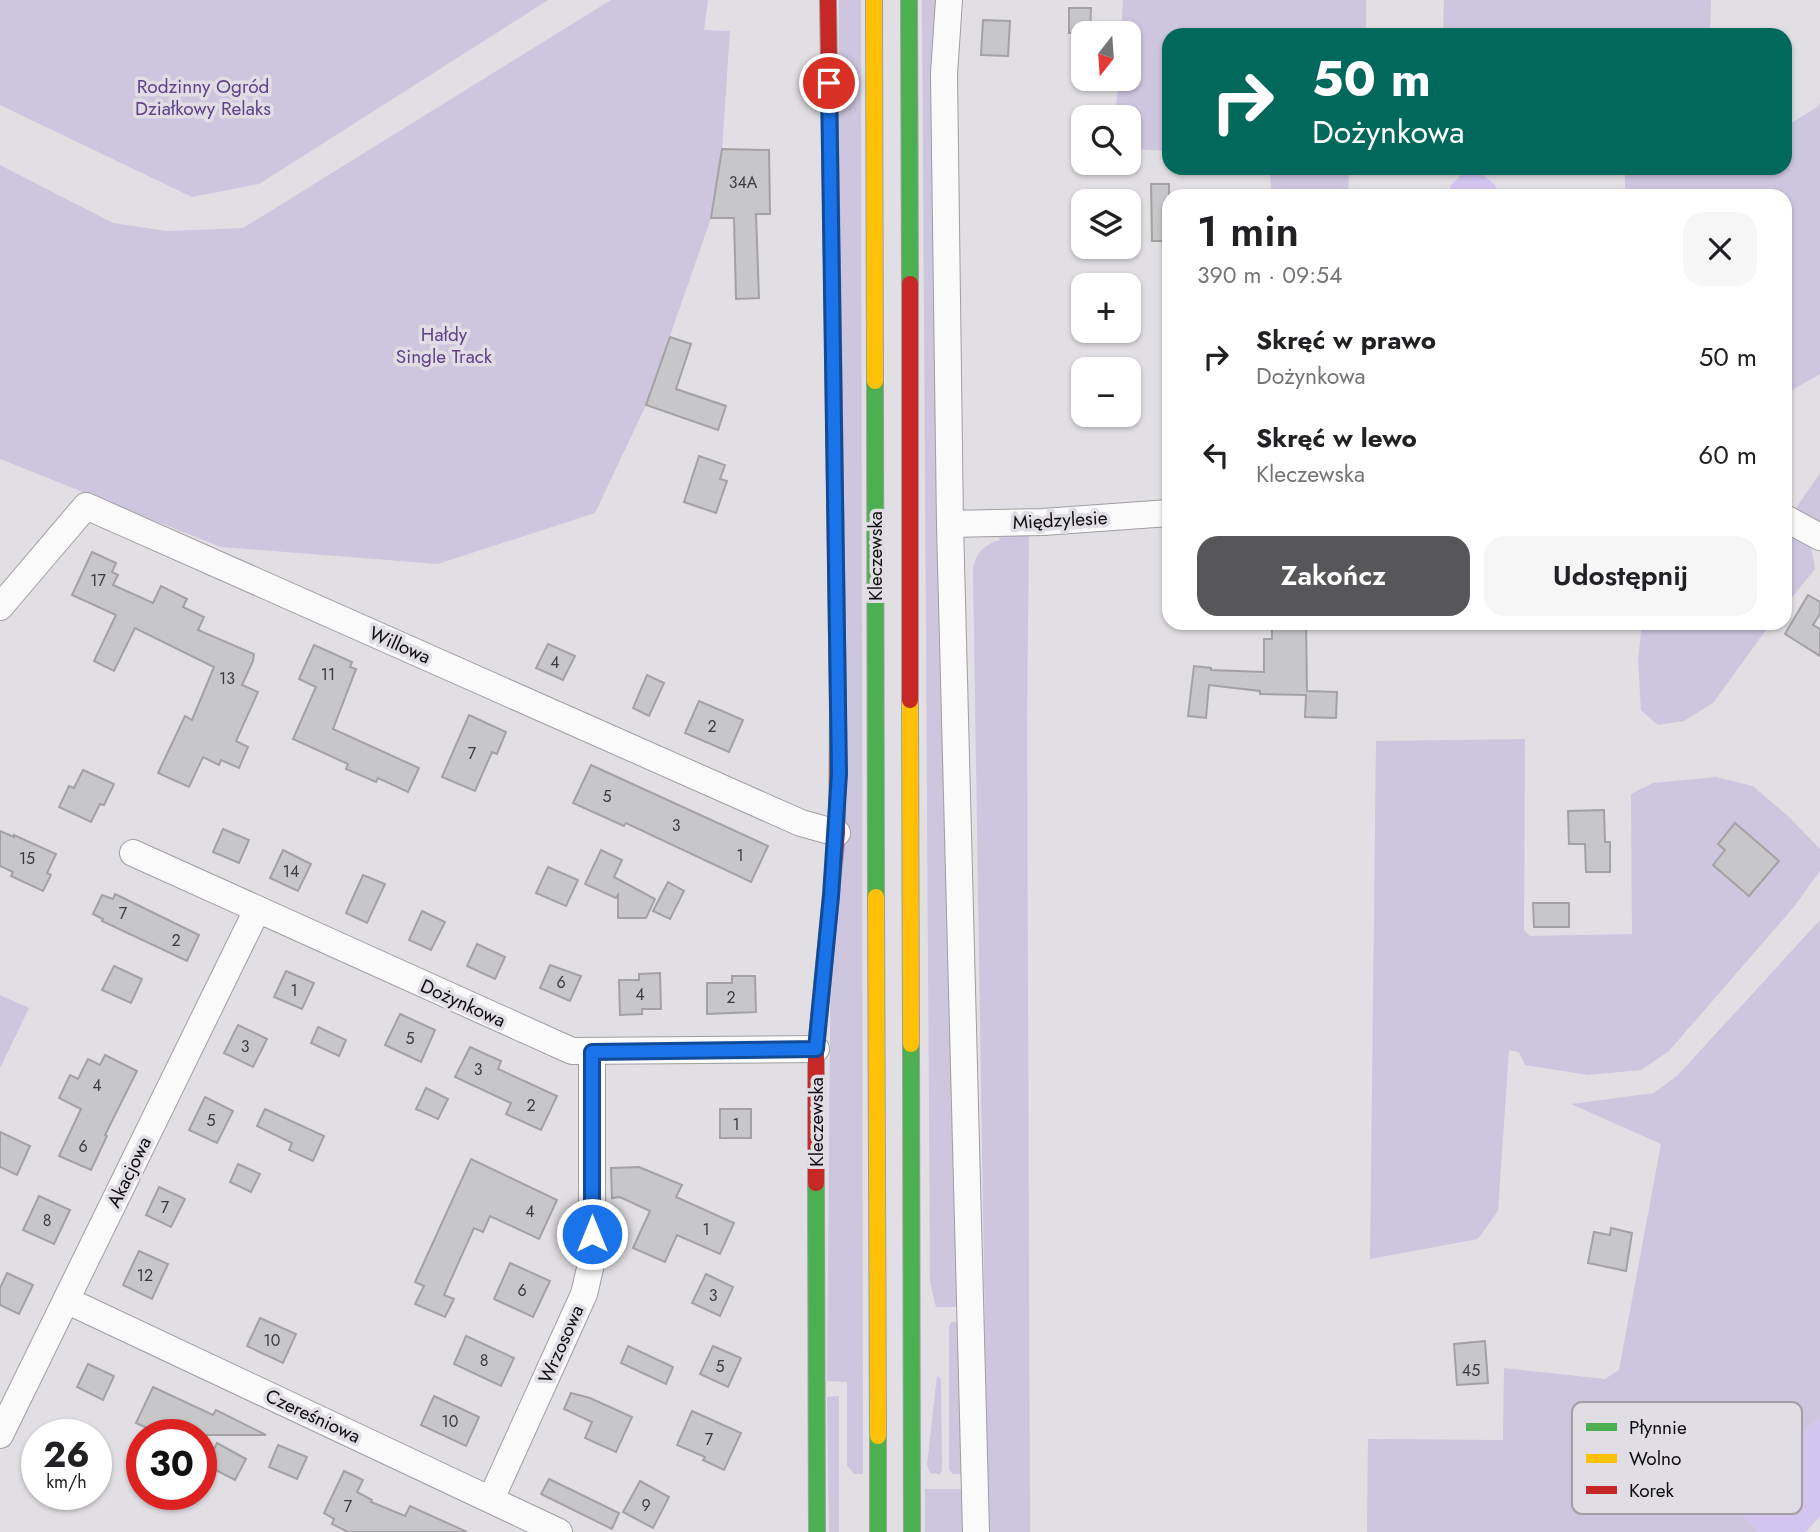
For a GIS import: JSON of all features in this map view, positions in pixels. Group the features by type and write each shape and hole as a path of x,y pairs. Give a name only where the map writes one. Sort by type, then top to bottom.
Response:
{"main road":[{"name":"Kleczewska","path":"817,1532 816,1049 839,774 828,0"},
{"name":"Kleczewska","path":"874,0 878,1532"},
{"name":"Kleczewska","path":"909,0 912,1532"}],"street":[{"path":"949,0 944,75 950,524 976,1532"},
{"name":"Willowa","path":"0,607 86,506 801,823 836,832"},
{"name":"Międzylesie","path":"950,524 1044,522 1162,514"},
{"path":"1792,522 1820,537"},
{"name":"Dożynkowa","path":"133,853 572,1051 816,1049"},
{"name":"Akacjowa","path":"0,1435 257,910"},
{"name":"Wrzosowa","path":"491,1499 589,1278 592,1260 592,1052"},
{"name":"Czereśniowa","path":"66,1300 559,1532"}],"green space":[{"name":"Rodzinny Ogród Działkowy Relaks","path":"0,0 548,0 259,184 192,197 0,105"},
{"name":"Hałdy Single Track","path":"611,0 708,0 704,30 730,31 722,149 711,218 646,405 595,513 438,564 221,547 0,459 0,165 113,223 167,231 243,228"},
{"path":"839,0 861,0 863,1474 854,1474 847,1465 847,1382 827,1381"},
{"path":"922,0 938,0 960,1307 936,1307 930,1282"},
{"path":"1123,0 1366,0 1366,28 1162,28 1162,151 1141,150 1141,105 1116,105 1118,91 1141,91 1141,21 1122,21"},
{"path":"1444,0 1711,0 1710,28 1443,28"},
{"path":"1820,103 1820,374 1792,390 1792,189 1625,189 1625,175 1792,175 1792,123"},
{"path":"1270,175 1349,175 1348,189 1271,189"},
{"path":"1820,473 1820,525 1796,508"},
{"path":"997,533 1029,533 1027,717 1030,1532 988,1532 973,571 975,560 981,551 1000,540"},
{"path":"1792,534 1810,541 1815,569 1792,597"},
{"path":"1641,630 1766,630 1713,703 1684,721 1658,725 1641,710 1638,661"},
{"path":"1525,739 1524,930 1530,936 1632,934 1631,794 1653,783 1716,777 1753,786 1820,849 1820,871 1793,908 1669,1051 1641,1070 1588,1075 1525,1065 1519,1052 1509,1050 1498,1211 1478,1239 1370,1259 1376,741"},
{"path":"1820,920 1820,1417 1802,1434 1802,1402 1572,1402 1572,1514 1746,1514 1749,1523 1759,1532 1367,1532 1368,1439 1503,1440 1504,1368 1605,1379 1619,1370 1661,1144 1571,1104 1654,1093 1678,1075"},
{"path":"0,995 29,1008 0,1068"},
{"path":"951,1322 961,1322 966,1474 953,1474 949,1470"},
{"path":"937,1376 941,1379 940,1474 930,1473 927,1465"},
{"path":"839,1396 839,1532 829,1532 827,1397"},
{"path":"925,1489 967,1489 967,1532 925,1532"}],"shaded area":[{"path":"1483,175 1497,189 1450,189 1460,176"},
{"path":"1820,1417 1820,1516 1806,1532 1759,1532 1743,1514 1802,1514 1802,1434"}],"building":[{"path":"1069,8 1091,8 1090,21 1071,21 1069,33"},
{"path":"983,20 1010,21 1008,56 981,55"},
{"path":"722,149 769,150 770,214 756,214 759,298 736,299 734,218 711,218"},
{"path":"1151,184 1169,184 1169,189 1162,189 1162,241 1152,241"},
{"path":"670,337 691,344 676,389 726,406 718,430 646,405"},
{"path":"699,456 725,465 720,479 727,481 716,513 684,502"},
{"path":"92,552 116,563 112,572 118,575 113,585 153,603 161,586 187,599 183,607 204,617 198,630 254,654 242,685 258,692 236,741 248,747 239,768 221,760 219,765 203,757 189,787 158,773 185,716 192,720 214,667 135,628 114,671 94,661 116,615 72,595"},
{"path":"1808,595 1820,602 1820,614 1813,625 1820,629 1820,656 1785,634 1787,630 1792,630 1792,622"},
{"path":"1272,630 1306,630 1307,691 1337,692 1336,718 1305,717 1306,695 1260,694 1260,691 1209,685 1206,718 1188,716 1194,666 1211,670 1264,672 1264,639 1272,639"},
{"path":"548,644 575,656 563,680 536,668"},
{"path":"314,645 352,662 350,667 356,669 333,729 419,768 408,792 378,778 376,782 346,769 348,764 293,739 316,687 299,679"},
{"path":"647,675 664,683 649,716 633,708"},
{"path":"699,701 743,720 729,752 685,733"},
{"path":"469,715 506,732 497,754 492,752 475,791 442,777"},
{"path":"591,765 768,846 751,882 626,823 624,826 573,803"},
{"path":"83,770 114,784 104,805 100,804 91,822 59,807 69,786 74,788"},
{"path":"1604,810 1605,842 1610,842 1610,872 1586,872 1585,844 1569,844 1568,811"},
{"path":"1735,823 1779,861 1749,896 1713,865 1725,850 1718,844"},
{"path":"223,829 249,840 239,863 213,852"},
{"path":"0,831 56,854 47,873 51,875 43,891 11,876 13,872 0,866"},
{"path":"283,850 311,864 298,891 270,878"},
{"path":"601,850 622,860 614,877 655,899 646,918 618,918 618,895 616,898 585,884"},
{"path":"548,867 578,880 566,906 536,893"},
{"path":"363,875 385,884 367,923 346,913"},
{"path":"668,882 684,891 670,919 653,911"},
{"path":"115,894 199,935 187,961 102,921 103,919 93,914 102,895 113,899"},
{"path":"1533,903 1569,903 1569,927 1534,927"},
{"path":"422,911 445,922 431,950 409,940"},
{"path":"477,944 505,957 495,979 467,966"},
{"path":"550,965 581,976 570,1001 540,988"},
{"path":"114,966 142,979 131,1003 102,990"},
{"path":"286,971 314,983 302,1009 274,997"},
{"path":"660,973 661,1009 642,1009 642,1014 620,1015 619,980 639,980 639,974"},
{"path":"732,976 755,976 756,1012 707,1014 707,983 732,983"},
{"path":"400,1014 435,1030 421,1062 385,1045"},
{"path":"238,1025 267,1039 253,1067 224,1053"},
{"path":"318,1027 346,1040 339,1056 311,1043"},
{"path":"470,1047 501,1061 498,1069 557,1096 541,1130 506,1114 511,1103 455,1077"},
{"path":"105,1055 137,1071 91,1170 59,1156 81,1109 59,1098 70,1075 78,1079 88,1059 100,1065"},
{"path":"426,1088 448,1099 438,1119 416,1109"},
{"path":"205,1097 233,1111 217,1143 189,1130"},
{"path":"265,1109 324,1136 313,1161 289,1150 292,1143 257,1126"},
{"path":"720,1109 751,1109 751,1138 720,1138"},
{"path":"0,1132 30,1146 17,1175 0,1167"},
{"path":"471,1159 557,1200 539,1239 490,1216 483,1232 474,1228 444,1295 454,1299 445,1317 415,1304 424,1286 415,1282"},
{"path":"238,1164 260,1174 251,1192 230,1182"},
{"path":"639,1167 682,1185 676,1197 734,1223 720,1254 677,1235 665,1262 633,1248 650,1211 620,1197 612,1198 611,1168"},
{"path":"159,1187 185,1199 171,1227 146,1215"},
{"path":"39,1196 70,1210 54,1244 23,1230"},
{"path":"1611,1228 1632,1233 1626,1271 1588,1263 1594,1232 1610,1235"},
{"path":"139,1251 168,1264 152,1299 123,1285"},
{"path":"510,1263 550,1281 533,1317 494,1299"},
{"path":"7,1273 33,1285 19,1314 0,1305 0,1288"},
{"path":"706,1274 733,1287 720,1316 692,1303"},
{"path":"260,1318 296,1334 283,1363 247,1346"},
{"path":"466,1336 514,1358 501,1386 454,1364"},
{"path":"1485,1341 1488,1383 1457,1385 1454,1344"},
{"path":"628,1346 673,1367 666,1384 621,1363"},
{"path":"713,1346 741,1358 728,1387 700,1374"},
{"path":"88,1364 114,1376 103,1400 77,1387"},
{"path":"153,1387 213,1415 216,1410 266,1435 217,1435 217,1419 138,1419"},
{"path":"571,1393 590,1398 632,1417 616,1452 585,1438 592,1422 564,1409"},
{"path":"434,1396 479,1417 466,1446 421,1425"},
{"path":"692,1411 741,1433 724,1470 703,1460 705,1457 677,1445"},
{"path":"217,1443 246,1459 235,1480 217,1471"},
{"path":"278,1445 307,1457 297,1479 269,1467"},
{"path":"344,1471 363,1480 357,1492 372,1500 371,1502 405,1516 410,1506 467,1532 348,1532 332,1524 334,1519 324,1513"},
{"path":"549,1479 619,1513 612,1529 541,1494"},
{"path":"640,1481 669,1497 653,1528 623,1512"}],"traffic: fast":[{"path":"909,0 910,284"},
{"path":"833,336 838,711"},
{"path":"875,381 876,897"},
{"path":"911,1044 912,1532"},
{"path":"816,1183 817,1532"},
{"path":"878,1436 878,1532"}],"traffic: slow":[{"path":"874,0 875,381"},
{"path":"910,700 911,1044"},
{"path":"876,897 878,1436"}],"traffic: jam":[{"path":"828,0 833,336"},
{"path":"910,284 910,700"},
{"path":"816,1183 816,1049 837,833 838,711"}],"route":[{"path":"592,1234 592,1052 816,1049 831,896 839,774 829,83"}]}
